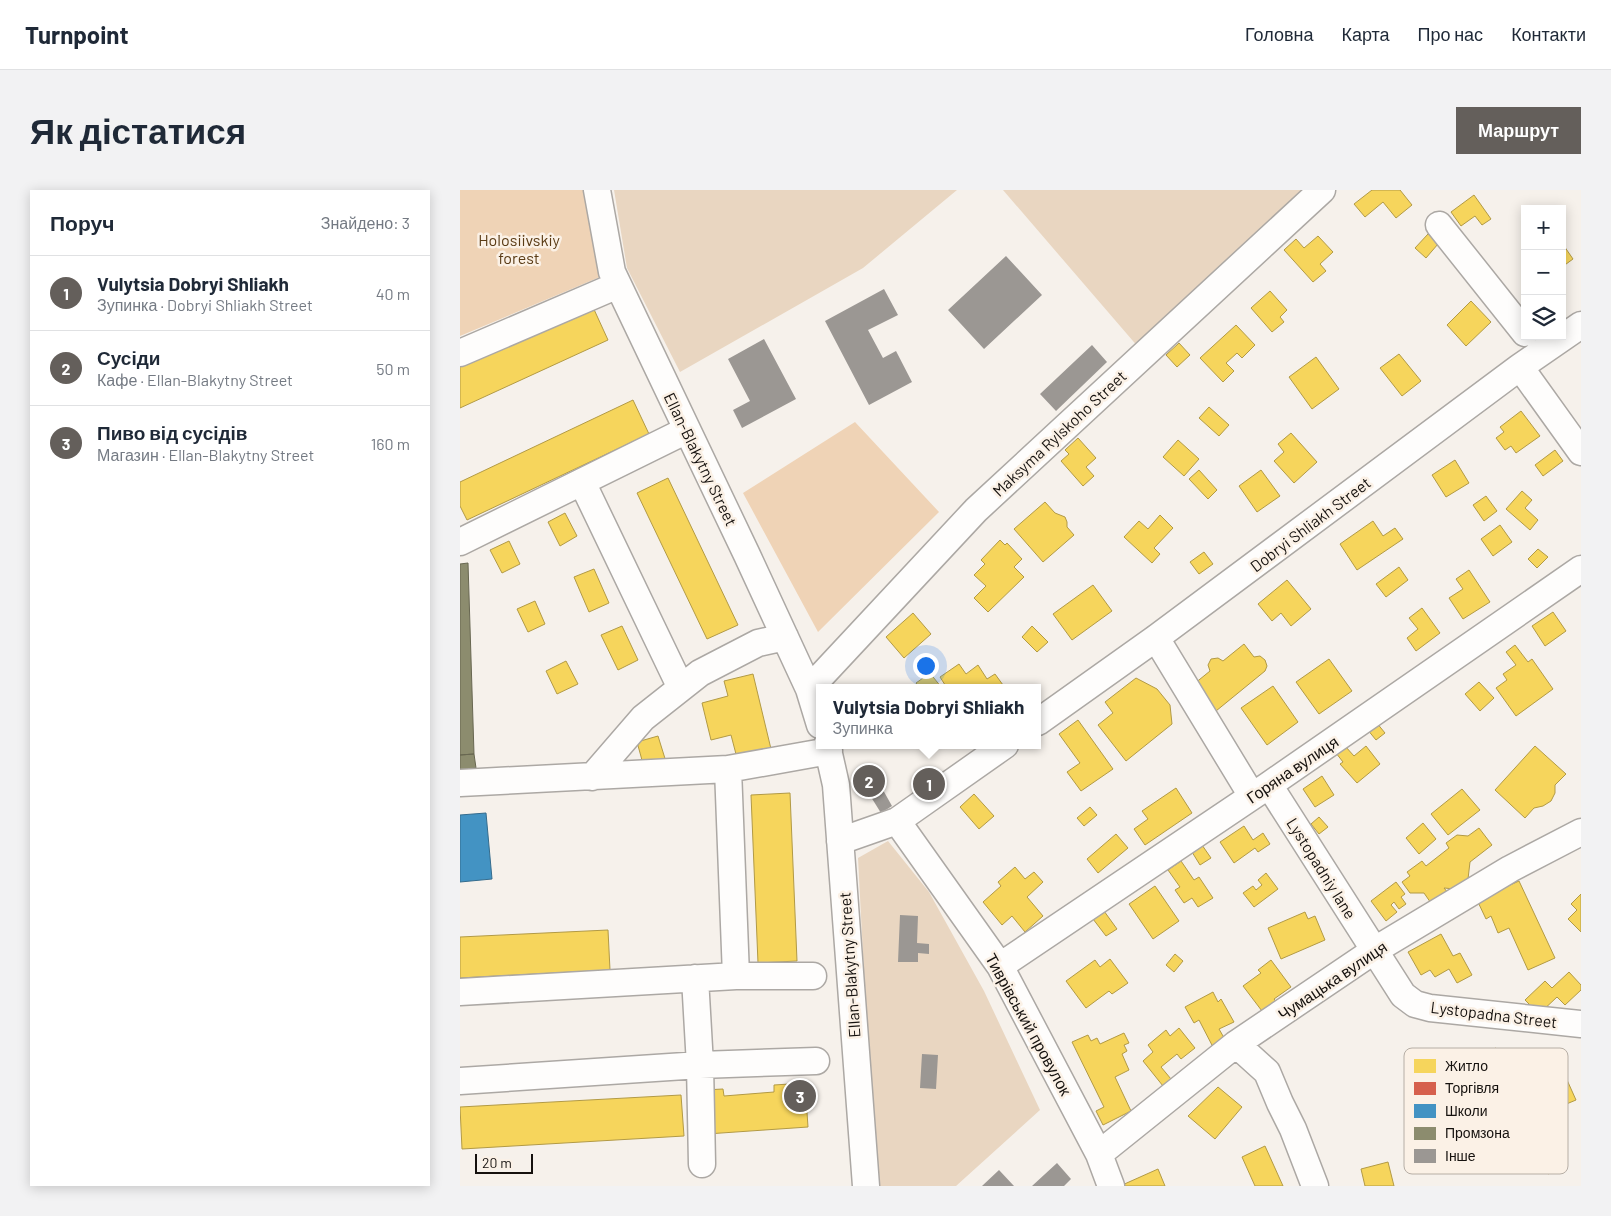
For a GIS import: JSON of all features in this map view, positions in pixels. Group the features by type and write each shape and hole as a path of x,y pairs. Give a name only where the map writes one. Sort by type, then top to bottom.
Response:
{"street":[{"name":"Ellan-Blakytny Street","path":"597,190 612,272 785,637 809,689 816,711"},
{"name":"Maksyma Rylskoho Street","path":"809,689 976,510 1322,190"},
{"path":"1440,225 1528,347 1581,452"},
{"path":"460,353 618,285"},
{"name":"Dobryi Shliakh Street","path":"1041,720 1156,638 1528,347 1581,325"},
{"path":"460,542 688,430"},
{"path":"582,482 681,688"},
{"name":"Горяна вулиця","path":"1000,966 1261,790 1581,569"},
{"path":"592,776 643,718 700,673 758,644 785,637"},
{"name":"Lystopadniy lane","path":"1156,638 1375,950"},
{"path":"460,783 728,768 823,749"},
{"name":"Ellan-Blakytny Street","path":"828,749 836,785 866,1186"},
{"path":"840,841 897,821 999,749"},
{"path":"728,768 736,976"},
{"name":"Тиврівський провулок","path":"897,821 1000,966 1099,1154 1111,1186"},
{"name":"Чумацька вулиця","path":"1099,1154 1236,1044 1375,950 1510,869 1581,832"},
{"name":"Lystopadna Street","path":"1375,950 1404,995 1415,1004 1430,1008 1581,1024"},
{"path":"460,992 736,976 813,976"},
{"path":"695,978 700,1065 702,1164"},
{"path":"1236,1044 1267,1072 1293,1129 1315,1186"},
{"path":"460,1081 700,1065 816,1061"}],"shaded area":[{"path":"614,190 957,190 863,268 680,372 627,268"},
{"path":"1003,190 1310,190 1139,348"},
{"path":"888,841 929,892 984,991 1040,1110 956,1186 875,1186 858,858"}],"green space":[{"name":"Holosiivskiy forest","path":"460,190 592,190 607,274 460,336"},
{"path":"855,422 939,512 818,632 743,493"}],"building: Житло":[{"path":"1372,190 1400,190 1412,205 1396,218 1383,202 1365,217 1354,204"},
{"path":"1474,195 1491,219 1482,225 1475,216 1461,226 1451,212"},
{"path":"1428,234 1438,244 1426,258 1415,248"},
{"path":"1318,236 1333,252 1320,264 1326,271 1313,282 1284,250 1296,239 1304,248"},
{"path":"1566,249 1573,259 1566,264"},
{"path":"1270,291 1287,310 1280,317 1284,322 1272,332 1251,308"},
{"path":"1471,301 1491,322 1466,346 1447,325"},
{"path":"592,305 608,340 460,408 460,366"},
{"path":"1236,325 1255,345 1242,358 1237,353 1226,363 1234,371 1223,382 1200,358"},
{"path":"1179,343 1190,355 1177,367 1166,355"},
{"path":"1399,354 1421,381 1402,396 1380,368"},
{"path":"1316,357 1339,389 1312,409 1289,377"},
{"path":"633,400 649,434 467,520 460,506 460,482"},
{"path":"1209,407 1229,425 1219,436 1199,418"},
{"path":"1521,411 1540,436 1516,453 1511,446 1505,450 1496,438 1504,432 1500,427"},
{"path":"1291,433 1317,462 1294,483 1274,461 1284,452 1278,444"},
{"path":"1078,438 1096,458 1086,467 1094,476 1083,486 1061,461 1069,454 1065,450"},
{"path":"1178,440 1199,459 1184,476 1163,457"},
{"path":"1555,450 1563,461 1543,476 1535,465"},
{"path":"1455,460 1469,483 1446,497 1432,475"},
{"path":"1199,470 1217,490 1208,499 1189,479"},
{"path":"1261,470 1280,496 1257,512 1239,486"},
{"path":"668,478 738,625 707,639 637,493"},
{"path":"1522,491 1532,500 1525,508 1538,520 1530,530 1506,509"},
{"path":"1486,496 1497,511 1484,521 1473,505"},
{"path":"1045,502 1055,513 1065,517 1067,527 1074,535 1043,562 1014,529"},
{"path":"565,513 577,536 560,546 548,522"},
{"path":"1160,515 1173,528 1154,548 1160,554 1152,563 1124,537 1139,521 1148,529"},
{"path":"1373,521 1383,536 1395,528 1403,539 1357,570 1340,544"},
{"path":"1500,525 1512,542 1493,556 1481,539"},
{"path":"1000,540 1005,545 1007,543 1022,559 1014,567 1024,577 988,612 974,598 986,586 974,575 985,564 981,560"},
{"path":"509,541 520,564 502,573 490,550"},
{"path":"1538,549 1548,557 1537,568 1528,559"},
{"path":"1204,552 1213,564 1199,574 1190,562"},
{"path":"1399,567 1408,580 1386,597 1376,584"},
{"path":"594,569 609,603 589,612 574,577"},
{"path":"1469,570 1490,602 1463,619 1449,598 1463,589 1456,579"},
{"path":"1287,580 1311,609 1291,626 1281,613 1272,621 1258,604"},
{"path":"1093,585 1112,611 1072,640 1053,614"},
{"path":"535,601 545,624 528,632 517,609"},
{"path":"1422,608 1440,633 1416,651 1407,638 1418,629 1409,618"},
{"path":"1553,612 1566,631 1545,646 1532,626"},
{"path":"913,613 931,634 904,658 886,637"},
{"path":"622,626 638,660 618,670 601,635"},
{"path":"1032,626 1048,642 1037,652 1022,637"},
{"path":"1244,644 1254,657 1260,656 1265,660 1267,666 1265,671 1216,711 1194,684 1210,671 1208,665 1211,659 1218,658 1223,661"},
{"path":"1515,645 1528,662 1532,659 1553,689 1516,716 1496,688 1507,680 1503,674 1516,665 1506,652"},
{"path":"1329,659 1352,691 1319,714 1296,682"},
{"path":"566,661 578,684 557,694 546,671"},
{"path":"959,664 966,674 978,665 987,679 995,674 1002,684 944,684 940,677"},
{"path":"930,673 939,684 917,684"},
{"path":"753,674 771,749 737,758 731,735 711,740 702,703 728,696 724,681"},
{"path":"1136,678 1157,689 1170,705 1172,724 1126,761 1098,725 1113,713 1105,702"},
{"path":"1479,682 1494,698 1480,711 1465,694"},
{"path":"1273,686 1298,722 1267,745 1241,708"},
{"path":"1078,720 1113,769 1081,791 1067,772 1080,763 1059,734"},
{"path":"1376,722 1385,733 1376,740 1367,729"},
{"path":"658,736 667,765 645,771 637,742"},
{"path":"1345,746 1354,756 1366,746 1380,764 1357,783 1340,764 1343,762 1336,753"},
{"path":"1535,746 1566,774 1555,785 1555,793 1551,801 1543,806 1534,808 1525,818 1495,790"},
{"path":"1322,776 1334,795 1315,807 1303,789"},
{"path":"1176,788 1192,813 1145,845 1134,829 1148,819 1142,811"},
{"path":"1462,789 1480,810 1448,835 1431,814"},
{"path":"790,793 797,961 758,963 751,795"},
{"path":"974,794 994,816 979,829 960,807"},
{"path":"1090,807 1097,815 1084,826 1077,818"},
{"path":"1319,817 1328,827 1319,834 1311,824"},
{"path":"1423,823 1436,839 1419,854 1406,838"},
{"path":"1244,826 1253,840 1263,833 1270,844 1258,852 1255,848 1234,863 1220,842"},
{"path":"1479,828 1492,845 1470,862 1468,879 1455,889 1444,888 1449,894 1433,906 1424,893 1410,893 1402,882 1410,876 1407,872 1422,861 1426,866 1449,848 1446,843 1457,835 1468,836"},
{"path":"1116,834 1128,848 1098,873 1087,859"},
{"path":"1202,845 1211,858 1200,865 1192,852"},
{"path":"1181,861 1194,880 1199,877 1213,898 1198,907 1192,898 1184,903 1175,890 1180,887 1168,870"},
{"path":"1015,867 1025,879 1034,872 1043,882 1027,897 1043,916 1025,932 1012,916 1002,925 983,902 1001,886 998,882"},
{"path":"1266,873 1278,889 1254,907 1243,893 1253,886 1256,890 1262,885 1258,880"},
{"path":"1519,881 1555,958 1528,970 1509,928 1498,933 1491,916 1486,919 1477,900"},
{"path":"1396,882 1405,894 1401,897 1406,904 1399,909 1394,902 1391,905 1397,912 1386,921 1371,901"},
{"path":"1155,886 1179,921 1153,939 1129,904"},
{"path":"1581,894 1581,932 1568,919 1577,910 1571,904"},
{"path":"1104,911 1117,929 1106,936 1093,919"},
{"path":"1305,912 1308,919 1315,916 1325,940 1281,959 1268,928"},
{"path":"608,930 610,970 460,978 460,937"},
{"path":"1441,934 1453,956 1460,953 1472,975 1457,983 1449,969 1435,977 1430,970 1421,975 1408,952"},
{"path":"1175,954 1183,961 1174,972 1166,965"},
{"path":"1110,959 1128,983 1112,994 1109,991 1086,1008 1066,981 1095,960 1100,967"},
{"path":"1271,960 1291,987 1274,999 1279,1005 1265,1015 1243,986 1261,973 1258,970"},
{"path":"1569,972 1581,985 1581,990 1565,1005 1557,997 1539,1014 1525,1000 1545,981 1552,988"},
{"path":"1213,992 1218,1002 1221,999 1234,1022 1219,1029 1227,1043 1214,1049 1199,1020 1194,1023 1185,1007"},
{"path":"1179,1028 1195,1048 1181,1059 1177,1054 1161,1067 1171,1079 1163,1086 1143,1061 1153,1052 1148,1045 1166,1030 1170,1036"},
{"path":"1124,1033 1129,1043 1124,1045 1127,1051 1122,1054 1129,1070 1115,1077 1131,1111 1103,1125 1096,1111 1104,1107 1072,1042 1088,1035 1091,1041 1097,1038 1100,1044"},
{"path":"1568,1082 1576,1100 1568,1103"},
{"path":"805,1083 808,1127 707,1134 704,1090 723,1089 724,1096 774,1092 774,1085"},
{"path":"1218,1087 1242,1107 1215,1139 1188,1116"},
{"path":"681,1095 684,1136 462,1149 460,1107"},
{"path":"1265,1146 1283,1186 1255,1186 1242,1157"},
{"path":"1388,1162 1394,1186 1365,1186 1361,1169"},
{"path":"1158,1169 1165,1186 1120,1186"}],"building: Торгівля":[{"path":"869,767 881,787 870,794 858,774"}],"building: Школи":[{"path":"486,813 492,879 460,882 460,815"}],"building: Промзона":[{"path":"468,563 474,754 460,755 460,564"},
{"path":"474,754 476,768 460,770 460,755"}],"building: Інше":[{"path":"1006,256 1042,295 984,349 948,310"},
{"path":"884,289 898,315 868,330 883,358 896,351 912,382 869,405 825,321"},
{"path":"764,339 796,399 742,428 733,410 750,401 728,359"},
{"path":"1092,345 1107,362 1056,411 1040,394"},
{"path":"883,790 892,806 881,813 871,797"},
{"path":"900,915 918,916 917,943 929,944 929,954 918,953 918,962 898,962"},
{"path":"922,1054 938,1055 936,1089 920,1088"},
{"path":"1057,1163 1071,1179 1064,1186 1032,1186"},
{"path":"999,1170 1014,1186 982,1186"}],"place":[{"name":"Сусіди","path":"869,781"},
{"name":"Vulytsia Dobryi Shliakh","path":"929,784"},
{"name":"Пиво від сусідів","path":"800,1096"}]}
